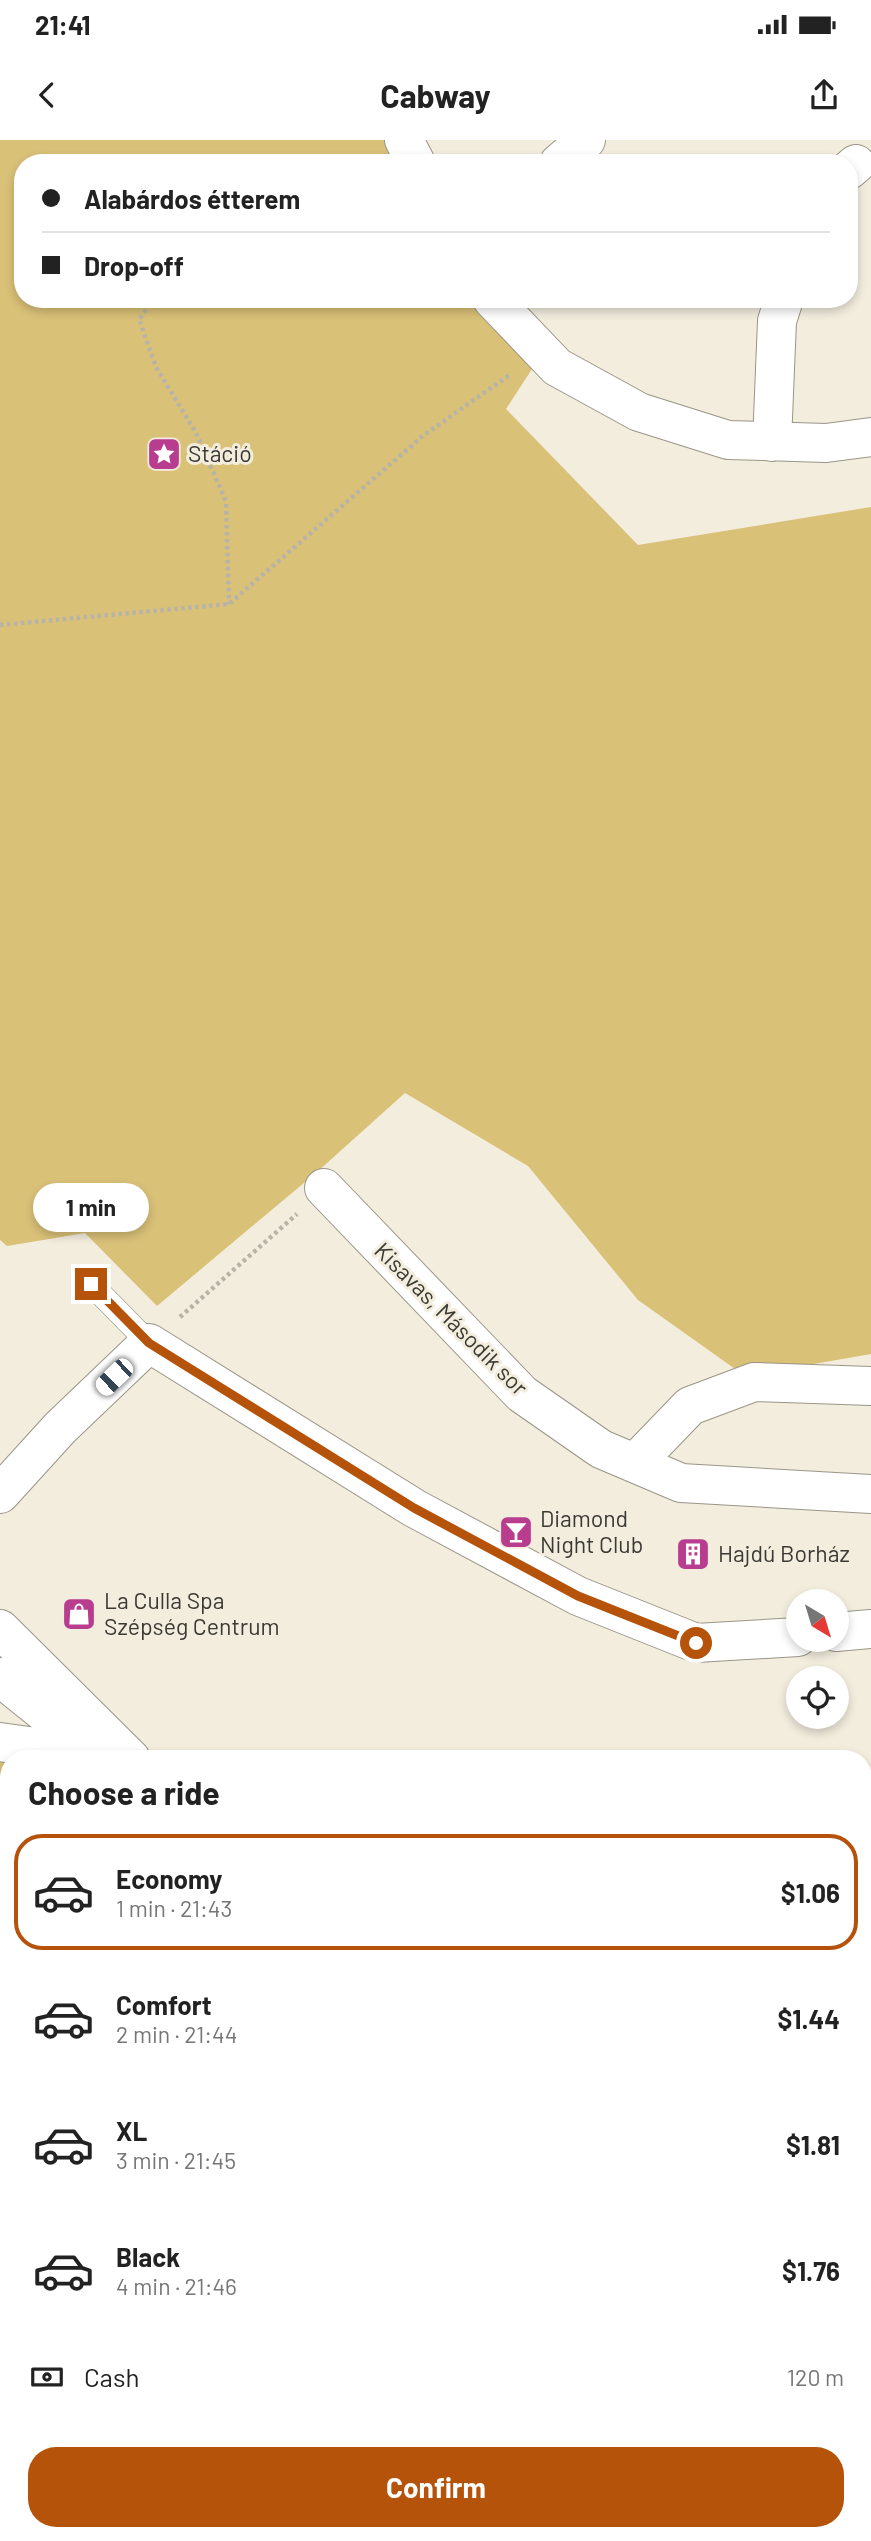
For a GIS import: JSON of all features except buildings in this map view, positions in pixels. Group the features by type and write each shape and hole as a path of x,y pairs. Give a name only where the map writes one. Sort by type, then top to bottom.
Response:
{"street":[{"path":"570,154 586,140"},
{"path":"501,308 557,367 639,412 729,440 826,443 871,437"},
{"path":"772,442 777,321 781,308"},
{"name":"Kisavas, Második sor","path":"333,1198 522,1395 601,1449 681,1483 871,1494"},
{"path":"0,1494 60,1428 149,1343 414,1508 578,1596 696,1643 786,1638"},
{"path":"635,1463 690,1406 754,1382 871,1386"},
{"path":"0,1629 122,1750"},
{"path":"849,1631 871,1629"},
{"path":"0,1678 89,1750"},
{"path":"0,1742 47,1750"}],"lane":[{"path":"91,1284 149,1343"}],"path":[{"path":"148,308 139,319 156,367 195,431 226,501 229,604"},
{"path":"0,625 229,604 424,435 543,352"},
{"path":"149,1343 298,1214 333,1198"}],"shaded area":[{"path":"0,140 404,140 411,154 14,154 14,308 501,308 543,352 506,409 638,545 871,507 871,1354 745,1376 638,1300 528,1166 405,1093 317,1172 157,1306 85,1233 7,1246 0,1240"}],"place":[{"name":"Stáció","path":"164,454"},
{"name":"Diamond Night Club","path":"516,1532"},
{"name":"Hajdú Borház","path":"693,1554"},
{"name":"La Culla Spa Szépség Centrum","path":"79,1614"}],"route":[{"path":"91,1284 149,1343 414,1508 578,1596 696,1643"}]}
